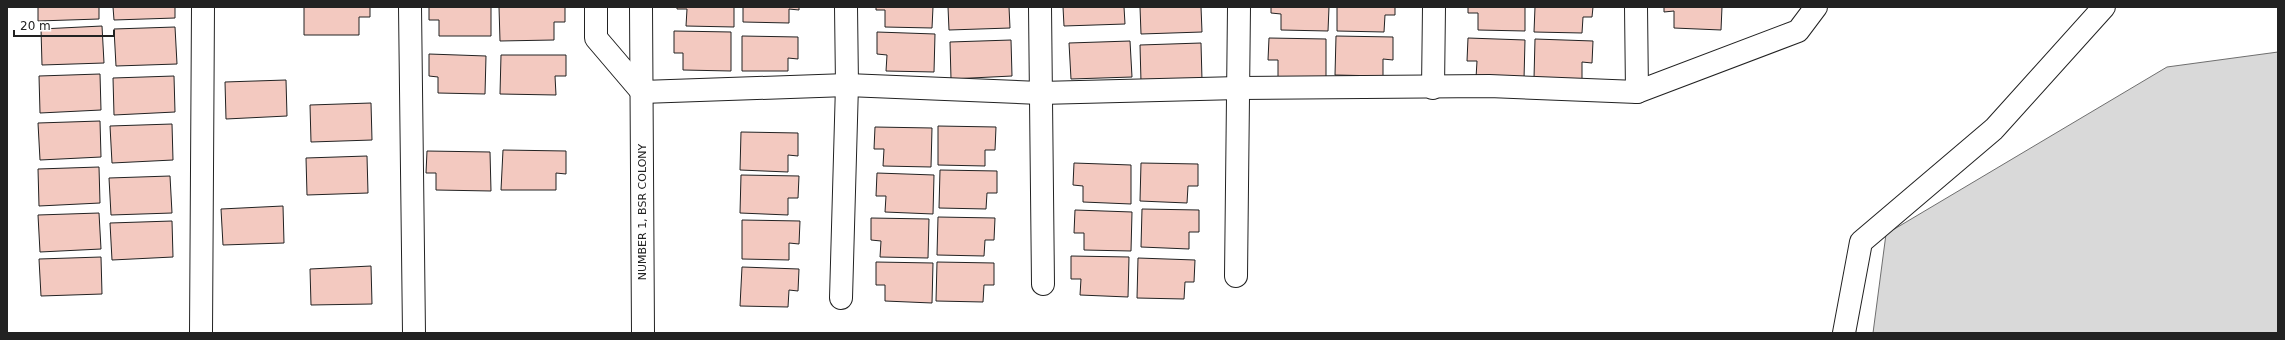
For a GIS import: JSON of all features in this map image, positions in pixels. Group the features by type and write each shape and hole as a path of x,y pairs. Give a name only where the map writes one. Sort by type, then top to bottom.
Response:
{"street":[{"path":"201,333 202,7"},
{"path":"410,7 414,333"},
{"path":"596,7 596,38 642,92 847,85 1040,93 1239,88 1433,88 1490,86 1637,92 1798,31 1816,7"},
{"name":"NUMBER 1, BSR COLONY","path":"641,7 643,333"},
{"path":"841,298 847,85 846,7"},
{"path":"1040,7 1043,284"},
{"path":"1236,276 1239,7"},
{"path":"1433,88 1434,7"},
{"path":"1636,7 1637,92"},
{"path":"1844,333 1861,242 1994,129 2104,7"}],"shaded area":[{"path":"2278,52 2278,333 1873,333 1886,234 2167,67"}],"building":[{"path":"38,7 99,7 99,19 38,21"},
{"path":"113,7 175,7 175,18 114,20"},
{"path":"304,7 370,7 370,17 359,17 359,35 304,35"},
{"path":"429,7 491,7 491,36 439,36 439,20 429,20"},
{"path":"499,7 565,7 565,22 554,22 554,40 500,41"},
{"path":"677,7 734,7 734,27 686,26 687,9 677,9"},
{"path":"743,7 799,7 799,10 789,9 789,23 743,22"},
{"path":"876,7 933,7 932,28 885,27 885,10 876,10"},
{"path":"948,7 1009,7 1010,28 949,30"},
{"path":"1063,7 1124,7 1125,24 1064,26"},
{"path":"1140,7 1201,7 1202,32 1141,34"},
{"path":"1271,7 1329,7 1328,31 1281,30 1281,14 1271,13"},
{"path":"1337,7 1395,7 1395,15 1385,15 1384,32 1337,31"},
{"path":"1468,7 1525,7 1525,31 1478,30 1478,13 1468,13"},
{"path":"1535,7 1593,7 1592,17 1583,17 1582,33 1534,32"},
{"path":"1664,7 1722,7 1721,30 1674,28 1674,11 1664,12"},
{"path":"102,26 104,63 42,65 41,29"},
{"path":"175,27 177,64 116,66 114,29"},
{"path":"674,31 731,32 731,71 683,70 683,53 674,53"},
{"path":"877,32 935,34 934,72 886,71 887,55 877,54"},
{"path":"742,36 798,37 798,59 788,58 788,71 742,71"},
{"path":"1336,36 1393,37 1393,60 1383,59 1383,76 1335,75"},
{"path":"1269,38 1326,39 1326,78 1278,77 1278,60 1268,60"},
{"path":"1468,38 1525,40 1524,79 1476,78 1477,61 1467,61"},
{"path":"1535,39 1593,41 1592,63 1582,62 1582,79 1534,78"},
{"path":"1011,40 1012,76 951,79 950,42"},
{"path":"1130,41 1132,77 1071,79 1069,43"},
{"path":"1201,43 1202,80 1141,82 1140,45"},
{"path":"429,54 486,56 485,94 438,93 438,77 429,76"},
{"path":"501,55 566,55 566,76 555,76 556,95 500,94"},
{"path":"100,74 101,110 40,113 39,76"},
{"path":"174,76 175,112 114,115 113,78"},
{"path":"286,80 287,116 226,119 225,82"},
{"path":"371,103 372,140 311,142 310,105"},
{"path":"100,121 101,157 40,160 38,123"},
{"path":"172,124 173,160 112,163 110,126"},
{"path":"938,126 996,127 995,150 985,150 985,166 938,165"},
{"path":"875,127 932,128 931,167 883,166 884,149 874,149"},
{"path":"741,132 798,133 798,156 788,155 788,172 740,170"},
{"path":"503,150 566,151 566,174 556,173 556,190 501,190"},
{"path":"427,151 490,152 491,191 436,190 436,173 426,173"},
{"path":"367,156 368,193 307,195 306,158"},
{"path":"1074,163 1131,165 1131,204 1083,202 1083,186 1073,185"},
{"path":"1141,163 1198,164 1198,186 1188,186 1187,203 1140,201"},
{"path":"99,167 100,203 39,206 38,169"},
{"path":"940,170 997,171 997,193 987,193 986,209 939,208"},
{"path":"877,173 934,175 933,214 885,212 886,196 876,196"},
{"path":"741,175 799,176 798,198 788,198 788,215 740,213"},
{"path":"170,176 172,213 111,215 109,178"},
{"path":"283,206 284,243 223,245 221,209"},
{"path":"1142,209 1199,210 1199,232 1189,232 1189,249 1141,247"},
{"path":"1075,210 1132,212 1131,251 1084,250 1084,233 1074,233"},
{"path":"99,213 101,249 40,252 38,215"},
{"path":"938,217 995,218 994,240 985,240 984,256 937,255"},
{"path":"871,218 929,219 928,258 880,257 881,241 871,240"},
{"path":"742,220 800,221 799,244 789,243 789,260 742,259"},
{"path":"172,221 173,257 112,260 110,223"},
{"path":"1071,256 1129,257 1128,297 1080,295 1081,279 1071,279"},
{"path":"101,257 102,294 41,296 39,259"},
{"path":"1138,258 1195,260 1194,282 1185,282 1184,299 1137,298"},
{"path":"876,262 933,263 932,303 885,301 885,285 876,285"},
{"path":"937,262 994,263 994,285 984,285 983,302 936,301"},
{"path":"371,266 372,304 311,305 310,269"},
{"path":"742,267 799,269 798,291 789,290 788,307 740,306"}]}
